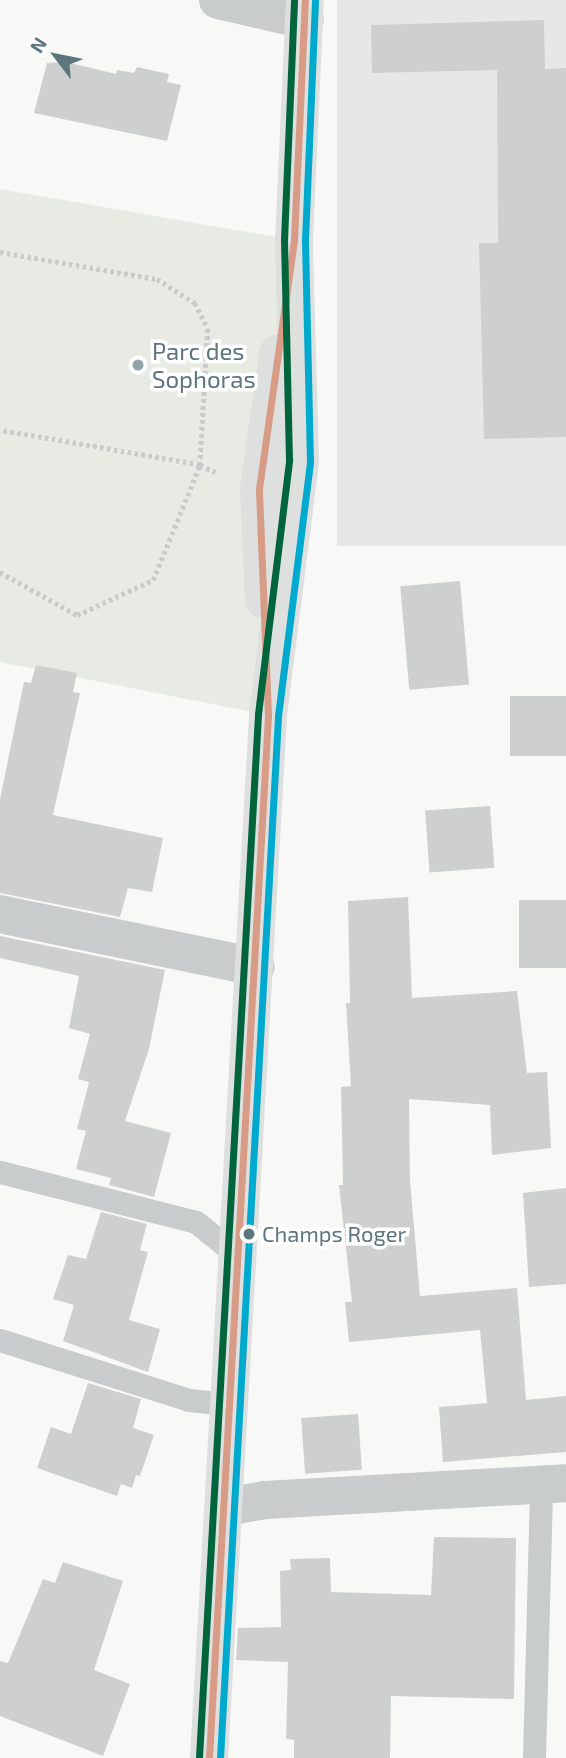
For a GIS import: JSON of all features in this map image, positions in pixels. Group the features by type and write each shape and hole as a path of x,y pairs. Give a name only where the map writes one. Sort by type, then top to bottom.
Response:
{"main road":[{"path":"209,1758 256,967 268,715 300,461 294,240 305,10"},
{"path":"268,715 259,489 294,240"}],"street":[{"path":"218,0 305,10"},
{"path":"0,914 256,967"},
{"path":"225,1507 265,1500 553,1484"}],"lane":[{"path":"0,1172 196,1222 239,1256"},
{"path":"0,1340 189,1400 229,1404"},
{"path":"534,1758 553,1484"}],"path":[{"path":"0,252 157,279 195,303 208,328 200,465 153,580 77,615 0,572"},
{"path":"0,430 200,465 259,489"}],"shaded area":[{"path":"337,0 566,0 566,546 337,546"},
{"name":"Parc des Sophoras","path":"0,189 294,240 268,715 0,662"}],"building":[{"path":"544,20 545,69 566,68 566,437 484,439 479,243 498,243 497,70 372,73 371,25"},
{"path":"66,62 116,74 117,70 134,73 137,67 169,74 167,82 181,85 167,141 34,113 47,63"},
{"path":"460,581 469,685 409,690 400,586"},
{"path":"36,665 77,673 73,692 80,693 53,815 163,838 152,892 128,888 120,917 0,893 0,799 24,682 31,683"},
{"path":"510,696 566,696 566,756 510,756"},
{"path":"490,806 494,868 429,872 425,811"},
{"path":"408,897 412,998 517,991 527,1073 547,1072 551,1148 492,1155 490,1105 409,1099 410,1180 420,1296 517,1288 526,1400 566,1396 566,1452 443,1462 439,1407 487,1403 480,1330 349,1342 345,1302 352,1302 339,1185 343,1185 341,1087 351,1086 346,1003 350,1003 348,901"},
{"path":"519,900 566,900 566,968 519,968"},
{"path":"0,936 165,970 149,1049 125,1121 171,1133 154,1197 109,1185 111,1178 76,1169 86,1131 77,1129 89,1082 78,1079 90,1034 69,1028 79,976 0,958"},
{"path":"566,1188 566,1284 529,1287 523,1193"},
{"path":"101,1212 147,1224 140,1250 148,1252 129,1320 160,1329 148,1372 63,1341 74,1305 53,1299 68,1255 86,1259"},
{"path":"88,1383 141,1399 133,1428 154,1435 140,1476 136,1475 132,1488 121,1484 117,1496 37,1468 51,1427 71,1434"},
{"path":"358,1414 362,1470 305,1474 301,1418"},
{"path":"434,1537 516,1538 514,1699 391,1696 390,1758 294,1758 294,1740 286,1739 288,1662 236,1660 238,1628 281,1627 280,1571 291,1570 290,1559 330,1558 331,1592 431,1595"},
{"path":"63,1562 123,1581 94,1670 130,1684 103,1756 0,1716 0,1661 8,1663 43,1579 55,1583"}],"transit line":[{"path":"199,1757 258,714 289,460 284,240 294,0"},
{"path":"209,1758 268,715 259,489 294,240 305,0"},
{"path":"220,1758 278,716 310,462 305,240 315,0"}],"place":[{"name":"Parc des Sophoras","path":"138,365"},
{"name":"Champs Roger","path":"249,1234"}]}
